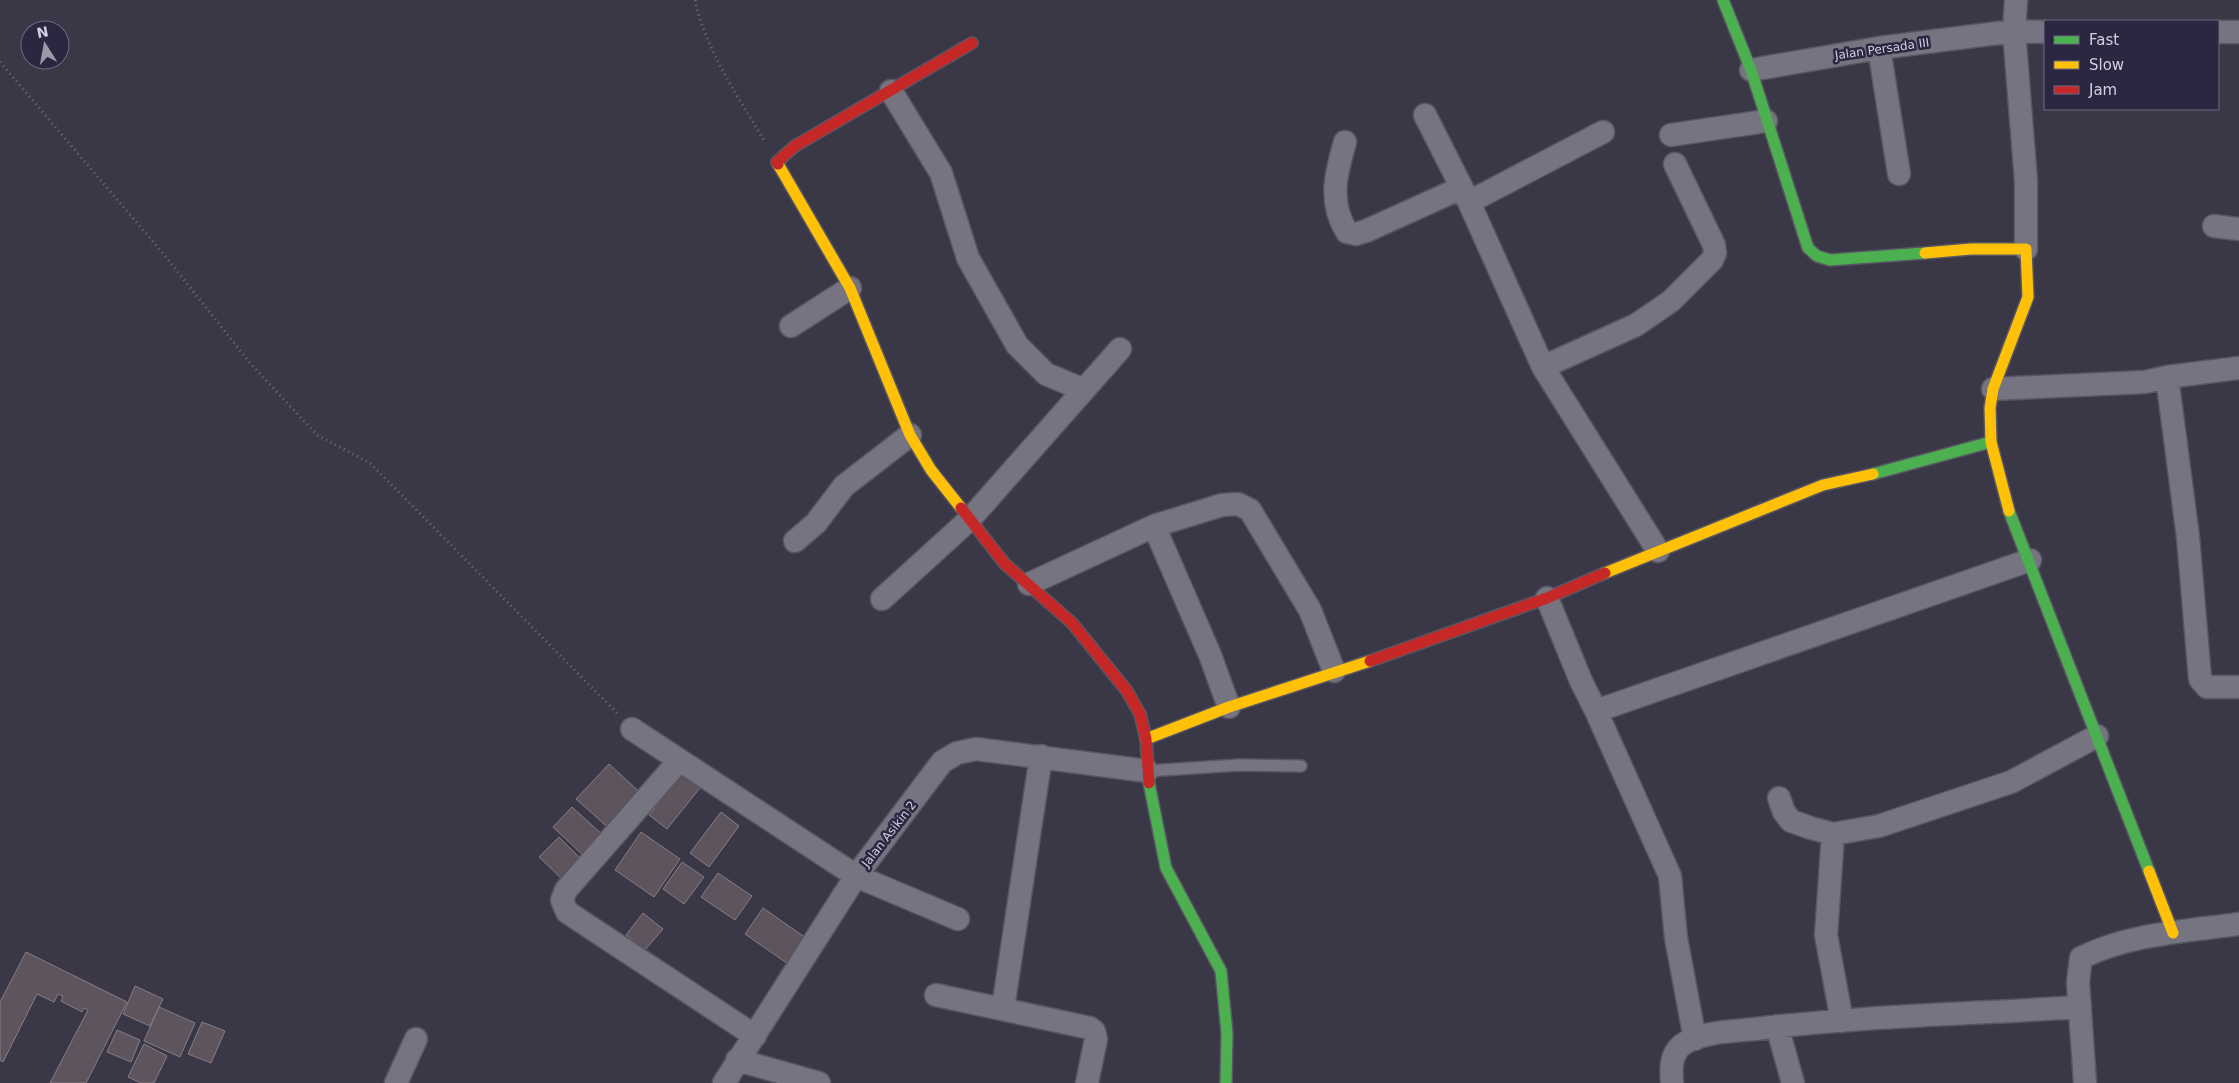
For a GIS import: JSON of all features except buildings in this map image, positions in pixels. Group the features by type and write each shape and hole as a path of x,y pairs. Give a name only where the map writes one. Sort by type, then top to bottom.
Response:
{"street":[{"path":"1723,0 1751,70 1808,248 1817,256 1830,260 1971,248 2026,250"},
{"path":"2016,0 2014,31 2026,181 2028,297 1993,389 1990,408 1991,442 2006,503 2030,560 2173,933"},
{"name":"Jalan Persada III","path":"1751,70 1880,48 2014,31 2044,32"},
{"path":"2219,32 2239,32"},
{"path":"972,42 892,91 794,146 777,162 850,288 910,435 931,470 1005,564 1030,584 1072,623 1127,691 1140,714 1146,739 1147,771 1166,868 1221,971 1227,1033 1226,1083"},
{"path":"1880,48 1899,174"},
{"path":"892,91 941,174 968,258 1017,345 1046,374 1084,390"},
{"path":"1425,115 1465,195 1543,367 1658,551"},
{"path":"1672,135 1766,121"},
{"path":"1344,142 1334,181 1339,220 1347,232 1356,234 1465,195 1603,132"},
{"path":"1543,367 1636,326 1671,301 1712,260 1715,253 1714,246 1675,164"},
{"path":"2214,226 2239,229"},
{"path":"792,326 850,288"},
{"path":"882,599 970,519 1120,349"},
{"path":"1993,389 2145,382 2167,377 2239,368"},
{"path":"2167,377 2188,537 2200,679 2207,687 2239,687"},
{"path":"795,541 816,523 844,486 910,435"},
{"path":"1146,739 1229,707 1387,655 1547,598 1658,551 1823,486 1914,464 1991,442"},
{"path":"1030,584 1154,526 1222,505 1238,504 1250,510 1310,610 1334,671"},
{"path":"1154,526 1210,655 1229,707"},
{"path":"1596,711 2030,560"},
{"path":"1547,598 1581,681 1670,876 1676,938 1695,1038"},
{"path":"632,729 856,876 958,918"},
{"path":"1779,798 1784,812 1790,821 1832,834 1879,826 2010,782 2097,736"},
{"name":"Jalan Asikin 2","path":"724,1083 856,876 942,762 957,753 976,749 1147,771"},
{"path":"1002,1008 1041,756"},
{"path":"679,761 566,890 562,900 567,912 755,1036"},
{"path":"1832,834 1826,935 1842,1021"},
{"path":"2085,1083 2078,982 2081,958 2100,948 2173,933 2239,924"},
{"path":"936,995 1059,1020 1094,1031 1096,1039 1087,1083"},
{"path":"1672,1083 1672,1063 1675,1052 1683,1044 1695,1038 1777,1026 2080,1008"},
{"path":"1777,1026 1793,1083"},
{"path":"396,1083 416,1039"},
{"path":"737,1060 819,1083"}],"lane":[{"path":"1147,771 1229,766 1301,766"}],"path":[{"path":"695,0 698,12 726,75 777,162"},
{"path":"0,62 166,257 250,363 317,435 370,463 632,729"}],"traffic: fast":[{"path":"1723,0 1751,70 1808,248 1817,256 1830,260 1925,253"},
{"path":"1873,474 1991,442"},
{"path":"2009,511 2149,871"},
{"path":"1149,783 1166,868 1221,971 1227,1033 1226,1083"}],"traffic: slow":[{"path":"778,164 850,288 910,435 931,470 961,508"},
{"path":"1925,253 1971,249 2026,249 2028,297 1993,389 1990,408 1991,442 2009,511"},
{"path":"1605,573 1823,485 1873,474"},
{"path":"1146,739 1229,707 1370,661"},
{"path":"2149,871 2173,933"}],"traffic: jam":[{"path":"778,164 777,162 795,146 972,43"},
{"path":"961,508 1005,564 1072,623 1127,691 1140,714 1146,739 1149,783"},
{"path":"1370,661 1547,598 1605,573"}]}
